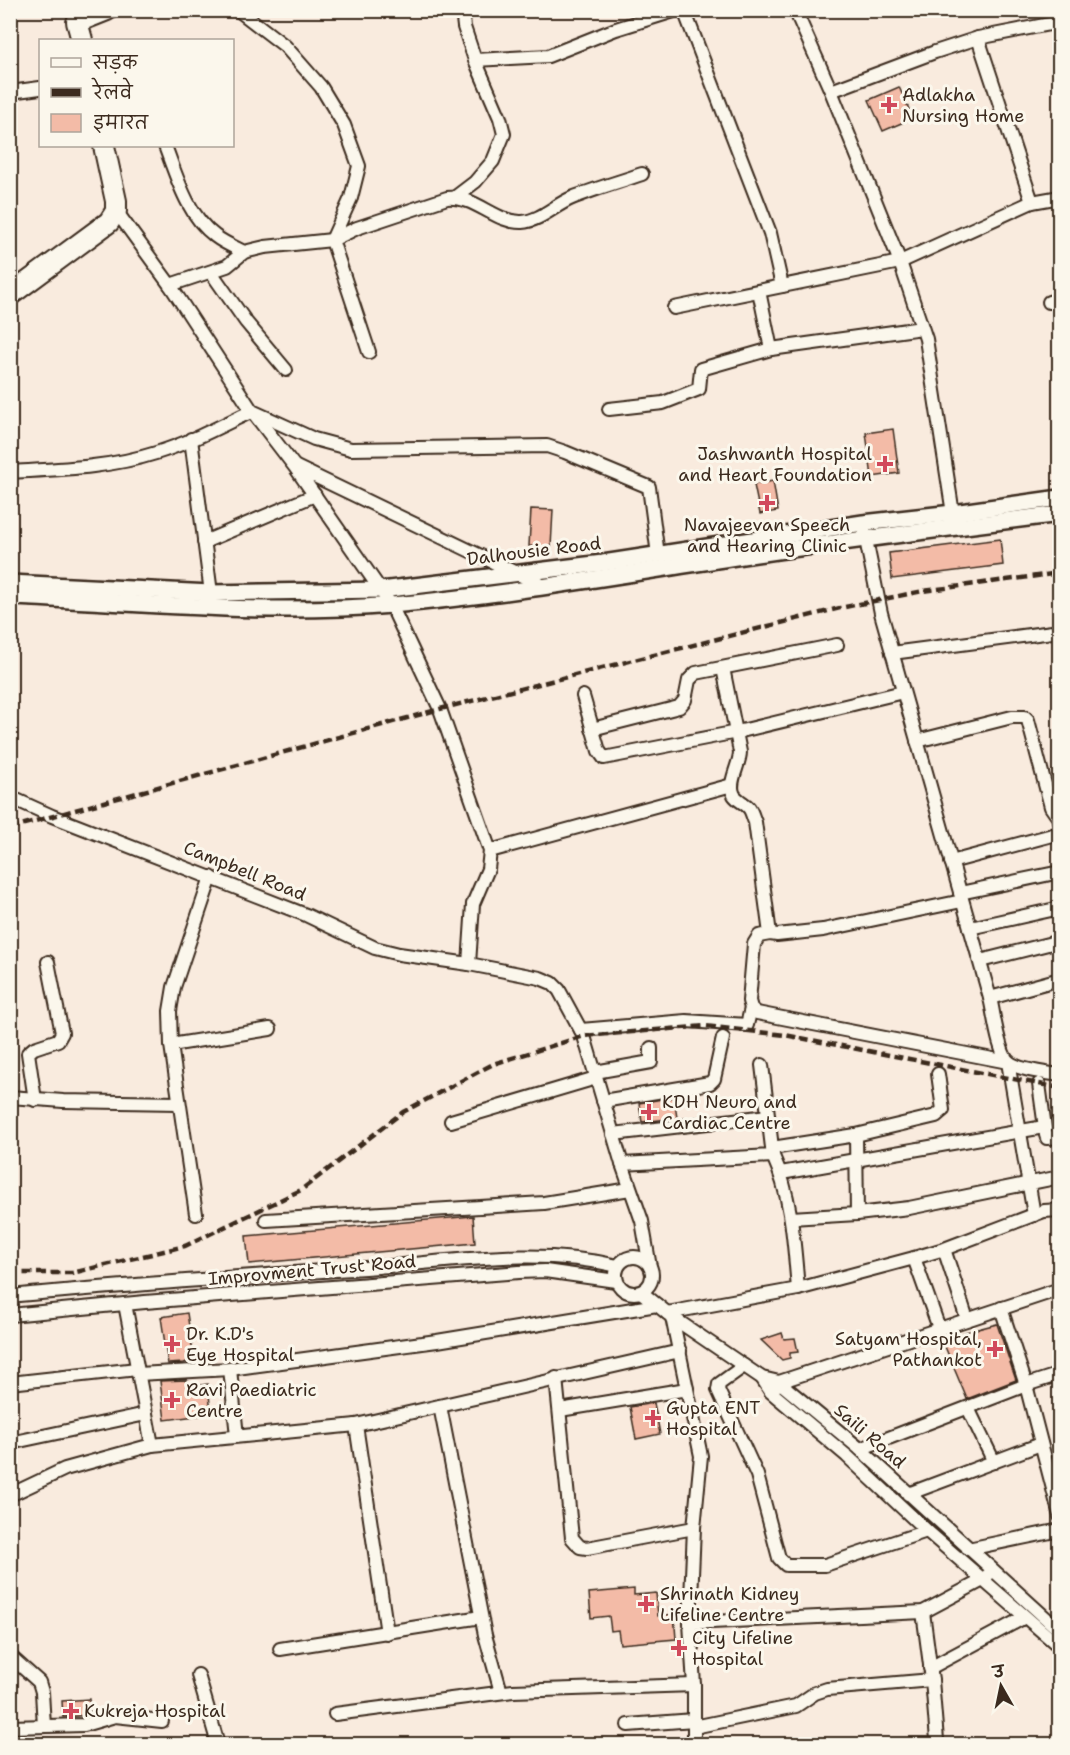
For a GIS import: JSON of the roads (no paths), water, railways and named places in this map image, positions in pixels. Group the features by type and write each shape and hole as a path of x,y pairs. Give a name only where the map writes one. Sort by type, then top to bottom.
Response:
{"main road":[{"path":"78,24 107,10"},
{"path":"10,295 109,222 116,211 104,147"}],"street":[{"path":"238,10 285,46 321,87 344,125 359,166 351,198 332,240 369,352"},
{"path":"454,198 475,182 493,161 504,134 500,118 475,60 464,27 462,10"},
{"path":"475,60 548,56 616,29 676,10"},
{"path":"684,10 770,232 783,286"},
{"path":"795,10 831,91 900,262 926,339 955,520"},
{"path":"831,91 978,38 1059,22"},
{"path":"978,38 1032,202"},
{"path":"10,92 39,88"},
{"path":"165,147 179,185 195,214 214,236 244,252"},
{"path":"170,285 227,266 244,252 265,247 332,240 366,224 454,198 462,198 502,217 523,222 535,219 570,199 642,174"},
{"path":"674,308 900,262 1032,202 1059,197"},
{"path":"116,211 170,285 252,411 295,467 391,605 440,709 490,851 488,869 473,904 469,964"},
{"path":"211,272 246,322 286,370"},
{"path":"759,291 771,349"},
{"path":"609,410 663,403 699,389 701,369 771,349 922,328"},
{"path":"10,472 72,468 130,460 157,453 252,411 314,439 351,449 547,446 649,487 658,555"},
{"path":"191,439 211,593"},
{"path":"295,467 543,586"},
{"path":"204,542 315,495"},
{"name":"Dalhousie Road","path":"10,583 121,604 297,609 391,605 543,586 865,540 1059,498"},
{"name":"Dalhousie Road","path":"10,597 49,592 211,593 381,590 658,555 863,523 1059,514"},
{"path":"863,523 878,599 892,653 980,961 1003,1053 1008,1062 1034,1215"},
{"path":"892,653 1059,631"},
{"path":"592,729 675,709 685,700 688,680 691,676 837,645"},
{"path":"723,668 740,759 732,785 735,797 749,808 755,822 770,934"},
{"path":"583,696 598,752 604,758 736,732 903,692"},
{"path":"917,741 1012,717 1025,717 1028,720 1054,798 1051,807 1059,820"},
{"path":"490,851 732,785"},
{"name":"Campbell Road","path":"10,797 52,816 306,915 375,948 406,956 522,974 552,983 559,990 581,1030 642,1221 650,1267"},
{"path":"951,862 1059,833"},
{"path":"581,1030 686,1021 747,1025 751,1008 749,1000 754,944 759,936 823,930 1059,872"},
{"path":"195,1214 178,1104 171,1046 170,1011 174,987 211,877"},
{"path":"970,928 1059,908"},
{"path":"980,961 1059,941"},
{"path":"35,1100 28,1053 34,1048 58,1040 62,1034 48,962"},
{"path":"990,998 1059,979"},
{"path":"751,1008 757,1013 1008,1062 1059,1075"},
{"path":"171,1046 270,1029"},
{"path":"603,1101 710,1083 714,1079 723,1038"},
{"path":"451,1121 596,1075 651,1062 651,1048"},
{"path":"762,1065 773,1152 781,1173 791,1218 798,1288"},
{"path":"622,1164 773,1152 856,1135 940,1113 943,1110 938,1074"},
{"path":"1039,1084 1047,1138 1059,1137"},
{"path":"10,1097 35,1100 178,1104"},
{"path":"613,1134 768,1116"},
{"path":"781,1173 1044,1126"},
{"path":"856,1135 857,1214"},
{"path":"791,1218 909,1208 1059,1177"},
{"path":"266,1220 544,1203 630,1189"},
{"path":"694,1744 694,1685 690,1623 694,1528 701,1456 680,1351 670,1315 798,1288 914,1258 1034,1215 1059,1210"},
{"path":"944,1249 967,1319"},
{"path":"10,1296 509,1256 572,1257 618,1266"},
{"path":"630,1258 645,1261 652,1274 647,1288 633,1293 620,1287 616,1281 618,1266 623,1260 630,1258"},
{"path":"914,1258 939,1328"},
{"path":"381,1266 383,1283"},
{"name":"Improvment Trust Road","path":"10,1315 145,1302 544,1271 616,1281"},
{"path":"139,1284 145,1302"},
{"path":"1059,1289 939,1328 775,1387 927,1531 1059,1647"},
{"name":"Saili Road","path":"641,1292 860,1449 1059,1631"},
{"path":"125,1304 152,1445"},
{"path":"10,1383 138,1372 230,1369 437,1341 657,1305"},
{"path":"1001,1308 1026,1385 1059,1516"},
{"path":"10,1495 65,1469 152,1445 356,1425 556,1377 680,1351"},
{"path":"744,1366 719,1384 718,1390 757,1474 779,1558 786,1565 825,1565 927,1531"},
{"path":"230,1369 237,1436"},
{"path":"860,1449 1059,1374"},
{"path":"556,1377 572,1538 576,1544 587,1548 694,1528"},
{"path":"560,1410 687,1389"},
{"path":"440,1406 481,1617 501,1692"},
{"path":"968,1408 994,1462"},
{"path":"10,1443 146,1414"},
{"path":"356,1425 387,1633"},
{"path":"908,1494 1041,1444"},
{"path":"968,1549 1059,1530"},
{"path":"690,1623 923,1612 983,1580 993,1570"},
{"path":"923,1612 931,1674 937,1740 935,1744"},
{"path":"280,1649 481,1617"},
{"path":"628,1725 694,1723 796,1706 815,1693 828,1689 931,1674 1025,1617"},
{"path":"10,1656 39,1682 42,1692 44,1726"},
{"path":"198,1675 218,1744"},
{"path":"335,1714 501,1692 694,1685"},
{"path":"10,1727 84,1725 116,1716 162,1721"}],"railway":[{"path":"10,828 440,709 840,608 923,591 1060,573"},
{"path":"10,1273 72,1273 185,1246 301,1190 403,1112 493,1064 584,1036 706,1026 785,1035 1060,1088"}],"place":[{"name":"Adlakha Nursing Home","path":"889,105"},
{"name":"Jashwanth Hospital and Heart Foundation","path":"885,464"},
{"name":"Navajeevan Speech and Hearing Clinic","path":"767,503"},
{"name":"KDH Neuro and Cardiac Centre","path":"649,1112"},
{"name":"Dr. K.D's Eye Hospital","path":"172,1344"},
{"name":"Satyam Hospital, Pathankot","path":"995,1349"},
{"name":"Ravi Paediatric Centre","path":"172,1400"},
{"name":"Gupta ENT Hospital","path":"653,1418"},
{"name":"Shrinath Kidney Lifeline Centre","path":"646,1604"},
{"name":"City Lifeline Hospital","path":"679,1648"},
{"name":"Kukreja Hospital","path":"71,1711"}]}
